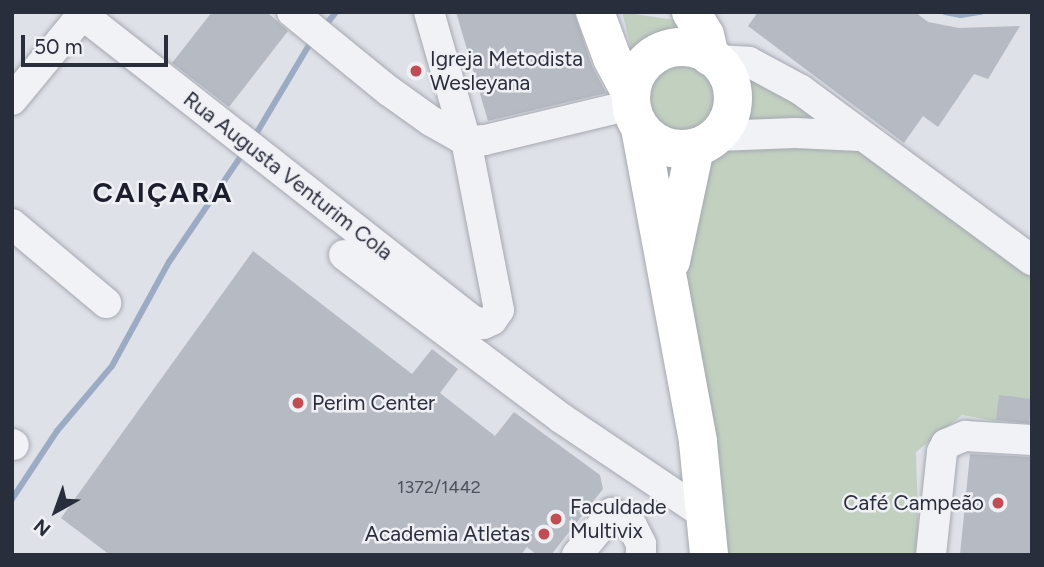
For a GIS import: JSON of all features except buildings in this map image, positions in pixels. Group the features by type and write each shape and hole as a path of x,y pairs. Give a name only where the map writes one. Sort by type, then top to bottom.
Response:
{"highway":[{"path":"595,12 611,58 634,109 659,144 671,148 706,142"},
{"path":"667,280 706,142 730,116 733,92 724,69 713,58 705,35 691,12"},
{"path":"709,555 698,442 634,109 639,70 657,53 681,47 713,58"}],"street":[{"path":"429,12 466,141"},
{"path":"12,100 80,14"},
{"name":"Rua Augusta Venturim Cola","path":"80,14 472,320 483,324 492,320 499,310 466,141"},
{"path":"309,27 421,114 466,141 485,140 634,109"},
{"path":"713,58 749,62 801,90 1032,260"},
{"path":"706,142 795,133 860,136"},
{"path":"12,224 106,303"},
{"path":"344,255 561,418 707,516"},
{"path":"931,555 942,452 946,444 965,436 1032,440"},
{"path":"577,555 612,513 632,526 641,544 641,555"}],"green space":[{"path":"622,12 700,24 1032,263 1032,423 995,421 962,415 916,452 919,555 720,555 662,169"}],"waterway":[{"path":"324,27 336,12"},
{"path":"945,12 961,15 981,12"},
{"path":"253,139 312,40"},
{"path":"12,499 57,431 112,366 169,262 245,150"}],"place":[{"name":"Igreja Metodista Wesleyana","path":"416,71"},
{"name":"Perim Center","path":"298,403"},
{"name":"Café Campeão","path":"998,503"},
{"name":"Faculdade Multivix","path":"556,519"},
{"name":"Academia Atletas","path":"544,534"}],"district":[{"name":"CAIÇARA","path":"163,192"}]}
